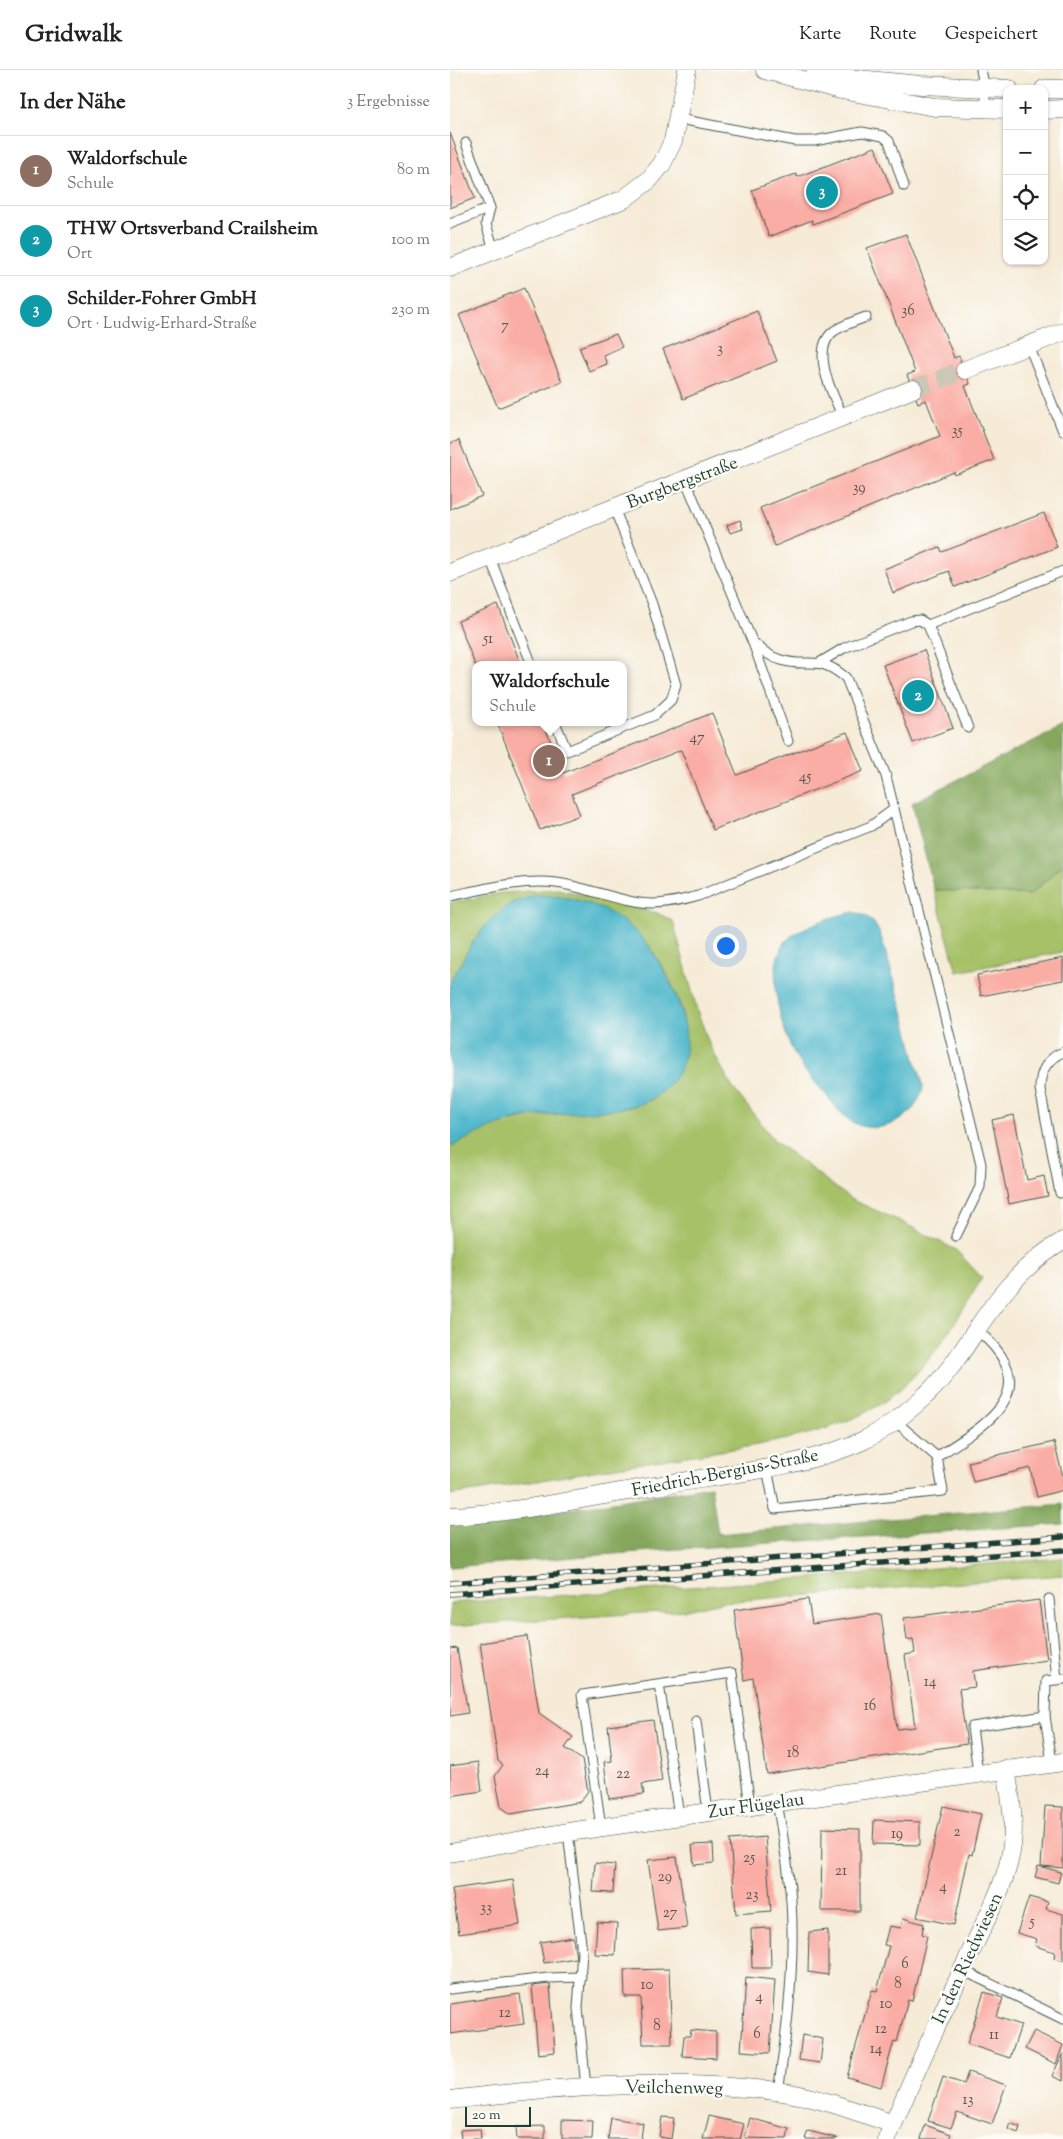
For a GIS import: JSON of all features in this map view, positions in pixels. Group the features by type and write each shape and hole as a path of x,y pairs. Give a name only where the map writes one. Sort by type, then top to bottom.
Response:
{"street":[{"path":"450,268 624,199 649,180 662,164 673,141 687,70"},
{"path":"769,71 1003,89"},
{"path":"769,71 842,90 935,107 1003,109"},
{"path":"1048,89 1063,89"},
{"path":"1048,110 1063,109"},
{"path":"965,370 1063,332"},
{"name":"Burgbergstraße","path":"450,573 686,481 913,389"},
{"name":"Friedrich-Bergius-Straße","path":"450,1516 502,1512 767,1468 821,1455 862,1441 895,1421 927,1394 951,1368 1010,1284 1037,1258 1062,1242"},
{"name":"Zur Flügelau","path":"450,1853 601,1827 1057,1762"},
{"name":"In den Riedwiesen","path":"890,2131 1008,1866 1012,1844 1012,1822 1006,1769"},
{"name":"Veilchenweg","path":"450,2100 586,2086 706,2086 778,2092 837,2104 890,2131"}],"lane":[{"path":"981,70 985,88 985,108"},
{"path":"679,118 795,141 814,141 862,132 875,132 889,141 904,186"},
{"path":"466,144 490,208 486,224 494,250"},
{"path":"450,224 490,208"},
{"path":"843,417 827,377 824,348 833,332 866,317"},
{"path":"1029,346 1063,431"},
{"path":"686,481 752,641 788,741"},
{"path":"557,726 567,751 655,715 671,700 676,685 652,604 614,508"},
{"path":"490,558 530,661"},
{"path":"928,625 1063,571"},
{"path":"819,662 844,648 911,621 920,620 928,625 968,728"},
{"path":"752,641 766,654 781,661 819,662 834,667 846,678 886,776 981,1164 980,1187 956,1236"},
{"path":"450,896 519,884 554,883 652,904 674,903 698,896 871,826 893,810"},
{"path":"1060,1193 1040,1089 1040,1078 1044,1067 1050,1060 1063,1052"},
{"path":"937,1457 997,1413 1008,1397 1010,1381 1006,1364 996,1348 978,1330"},
{"path":"767,1468 775,1509 943,1492 937,1457 895,1421"},
{"path":"1049,1599 1060,1679 1046,1681 1046,1716 1057,1762"},
{"path":"601,1827 582,1695 732,1673 750,1806"},
{"path":"659,1684 678,1816"},
{"path":"978,1773 972,1727 1046,1716"},
{"path":"696,1721 708,1812"},
{"path":"777,1802 789,1880 792,1927 789,2016 778,2092"},
{"path":"568,1832 582,1952 578,2008 586,2086"},
{"path":"962,1970 1063,2019"},
{"path":"450,1989 548,1978 581,1977"}],"green space":[{"path":"1063,726 1063,865 1030,895 934,890 912,803"},
{"path":"1063,865 1063,952 957,972 934,890 1030,895"},
{"path":"558,889 657,913 673,921 697,1010 710,1046 732,1087 775,1141 852,1200 900,1221 956,1250 982,1278 949,1332 922,1367 891,1397 852,1419 828,1428 777,1441 450,1495 450,1147 492,1126 529,1117 630,1107 654,1099 673,1080 684,1057 682,1010 669,977 648,944 472,943 450,983 450,903 501,893"},
{"path":"711,1486 718,1534 1063,1504 1063,1524 664,1550 450,1567 450,1519 515,1518"},
{"path":"1063,1558 1063,1575 721,1602 688,1610 450,1626 450,1603 720,1585"}],"water":[{"path":"535,895 570,898 602,909 631,927 643,939 663,968 678,1002 684,1020 686,1037 685,1055 679,1071 668,1086 655,1097 641,1104 604,1111 527,1117 487,1129 450,1147 450,983 472,943 490,920 511,903"},
{"path":"854,912 871,920 880,935 899,995 923,1085 916,1105 910,1112 894,1123 875,1128 856,1124 847,1118 809,1076 793,1052 787,1038 778,1005 776,988 778,957 788,939 816,923"}],"building":[{"path":"450,133 475,198 450,208"},
{"path":"875,147 893,194 813,224 812,220 769,237 752,190 796,174 797,177"},
{"path":"906,234 954,358 959,356 970,384 965,386 994,460 955,475 954,472 775,546 760,508 940,436 926,400 918,403 907,375 915,372 867,248"},
{"path":"524,288 562,382 498,408 459,315"},
{"path":"757,311 777,361 683,399 663,349"},
{"path":"616,334 622,347 603,355 607,364 589,371 579,347"},
{"path":"459,440 482,496 450,509 450,444"},
{"path":"1044,513 1057,547 955,587 949,571 893,593 884,569 940,547 942,552"},
{"path":"740,520 743,529 730,533 727,525"},
{"path":"498,605 519,661 473,661 458,621"},
{"path":"924,650 953,728 913,743 883,665"},
{"path":"712,713 737,775 847,732 863,771 713,830 681,750 572,794 580,815 540,830 499,726 545,726 563,773"},
{"path":"1063,958 1063,980 981,996 977,975"},
{"path":"1014,1115 1027,1180 1044,1176 1048,1196 1009,1204 992,1120"},
{"path":"1054,1442 1063,1477 1063,1490 1037,1497 1030,1468 973,1482 968,1462"},
{"path":"808,1599 812,1624 881,1614 897,1729 915,1727 905,1655 915,1653 913,1639 907,1640 904,1618 1039,1600 1047,1660 973,1671 975,1687 959,1689 967,1744 767,1774 753,1678 744,1680 734,1610"},
{"path":"527,1636 539,1713 573,1737 565,1748 582,1760 588,1791 580,1802 511,1814 501,1807 495,1776 503,1765 498,1761 480,1643"},
{"path":"457,1648 468,1713 450,1716 450,1649"},
{"path":"653,1720 662,1781 642,1784 644,1794 609,1799 604,1762 612,1761 608,1726"},
{"path":"478,1762 482,1791 450,1796 450,1766"},
{"path":"943,1806 981,1814 972,1855 969,1854 954,1925 917,1917"},
{"path":"1045,1806 1063,1807 1063,1868 1041,1866"},
{"path":"874,1820 920,1822 920,1845 873,1844"},
{"path":"822,1828 860,1829 860,1911 821,1911"},
{"path":"765,1837 771,1911 736,1914 730,1840"},
{"path":"713,1844 714,1863 694,1865 692,1845"},
{"path":"677,1857 687,1928 658,1931 648,1860"},
{"path":"595,1863 615,1865 613,1893 593,1892"},
{"path":"1038,1866 1061,1872 1058,1883 1035,1877"},
{"path":"513,1880 520,1925 459,1934 452,1889"},
{"path":"1029,1897 1048,1902 1046,1909 1063,1914 1063,1961 1054,1958 1055,1952 1035,1946 1037,1939 1017,1933"},
{"path":"903,1918 924,1924 922,1934 927,1936 912,2001 908,2000 897,2042 894,2041 881,2087 847,2077 872,1990 877,1991 889,1946 884,1945 889,1926 901,1928"},
{"path":"597,1922 617,1923 615,1955 595,1954"},
{"path":"770,1928 771,1968 752,1968 751,1929"},
{"path":"828,1930 828,1975 808,1972 809,1932"},
{"path":"573,1937 576,1958 544,1963 540,1942"},
{"path":"669,1969 672,2044 643,2044 641,1997 625,1997 624,1970"},
{"path":"746,1977 775,1980 770,2053 741,2051"},
{"path":"550,1984 555,2052 538,2054 532,1986"},
{"path":"984,1992 1003,1998 997,2017 1021,2025 1010,2058 967,2044"},
{"path":"520,1994 524,2024 450,2034 450,2004"},
{"path":"691,2030 716,2032 716,2058 682,2056 684,2036 690,2036"},
{"path":"1034,2031 1063,2045 1056,2064 1025,2049"},
{"path":"802,2035 823,2039 820,2063 799,2060"},
{"path":"1063,2053 1063,2081 1052,2076"},
{"path":"968,2072 1006,2085 992,2124 957,2112 951,2128 928,2121 943,2077 964,2084"},
{"path":"709,2116 744,2124 740,2139 703,2139"},
{"path":"662,2117 674,2118 671,2139 659,2137"},
{"path":"611,2118 643,2123 641,2139 608,2139"},
{"path":"750,2118 789,2129 787,2139 745,2138"},
{"path":"562,2120 593,2121 592,2139 562,2139"},
{"path":"1010,2123 1020,2127 1018,2133 1008,2129"},
{"path":"925,2125 951,2134 949,2139 921,2139"},
{"path":"545,2126 545,2139 517,2139 516,2127"},
{"path":"480,2129 481,2139 461,2139 460,2130"},
{"path":"808,2131 837,2138 837,2139 805,2139"}],"tunnel":[{"path":"913,389 965,370"}],"railway":[{"path":"450,1583 1063,1537"},
{"path":"450,1594 1063,1550"}],"place":[{"name":"Schilder-Fohrer GmbH","path":"822,192"},
{"name":"THW Ortsverband Crailsheim","path":"918,696"},
{"name":"Waldorfschule","path":"549,761"}]}
